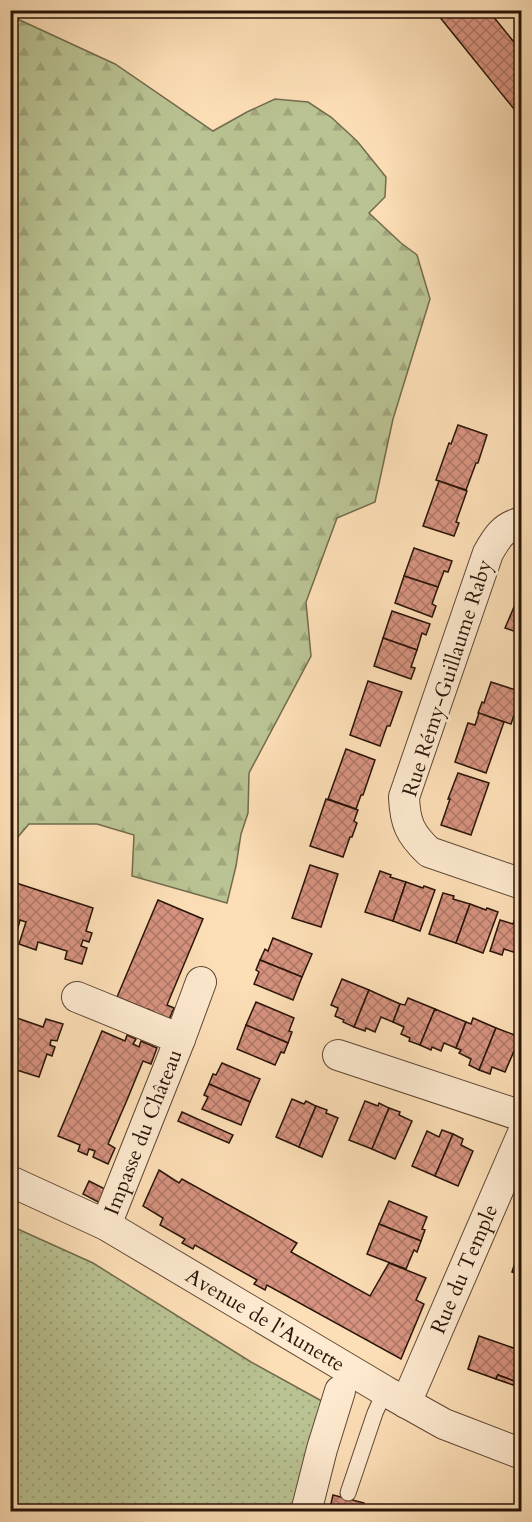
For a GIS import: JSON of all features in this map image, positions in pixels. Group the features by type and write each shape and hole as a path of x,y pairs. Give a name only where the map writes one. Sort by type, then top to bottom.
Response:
{"street":[{"name":"Rue Rémy-Guillaume Raby","path":"522,522 506,528 488,553 404,797 405,814 410,831 429,852 522,884"},
{"name":"Impasse du Château","path":"106,1225 201,982"},
{"name":"Impasse du Château","path":"77,997 180,1039"},
{"path":"338,1055 522,1116"},
{"name":"Rue du Temple","path":"396,1397 522,1135"},
{"name":"Avenue de l'Aunette","path":"10,1181 106,1225 444,1424 522,1454"},
{"path":"306,1512 340,1391"}],"lane":[{"path":"348,1493 375,1413 396,1397"}],"green space":[{"path":"11,16 115,64 213,131 275,99 308,102 331,117 357,141 386,177 385,197 369,213 417,255 430,299 393,419 375,502 337,518 306,602 311,656 249,773 248,813 241,834 227,903 132,876 134,835 97,824 29,824 11,845"},
{"path":"11,1226 93,1263 251,1362 329,1405 304,1511 11,1512"}],"building":[{"path":"434,10 488,10 522,52 522,119"},
{"path":"458,425 487,435 466,490 436,480"},
{"path":"439,481 467,491 456,522 459,523 454,536 423,526"},
{"path":"414,548 452,561 448,572 444,571 438,587 404,576"},
{"path":"404,576 438,587 432,604 436,606 432,617 395,603"},
{"path":"522,593 522,634 505,628"},
{"path":"392,611 430,624 426,635 422,633 417,650 383,638"},
{"path":"383,638 417,650 411,667 415,668 411,679 374,666"},
{"path":"368,681 402,692 380,746 350,735"},
{"path":"491,682 522,692 511,724 478,713"},
{"path":"479,713 504,722 486,773 455,762 468,723 475,725"},
{"path":"346,749 375,760 356,809 328,799"},
{"path":"458,773 489,783 471,835 441,825"},
{"path":"326,799 358,810 354,821 357,823 343,857 310,846"},
{"path":"310,865 338,874 321,927 292,918"},
{"path":"380,871 406,882 393,921 365,912"},
{"path":"10,881 93,908 86,931 92,933 89,942 83,940 81,946 87,948 82,964 65,959 67,951 38,942 36,950 19,944 26,922 20,920 16,935 10,933"},
{"path":"406,882 435,890 420,931 393,921"},
{"path":"443,893 470,904 456,943 429,934"},
{"path":"158,900 203,919 167,1005 174,1008 167,1024 154,1012 148,1009 146,1015 137,1011 139,1006 117,997"},
{"path":"470,904 498,912 483,953 456,943"},
{"path":"515,918 522,920 522,955 504,949 502,955 490,951 500,920 513,924"},
{"path":"273,938 312,954 302,977 260,960 265,949 268,951"},
{"path":"260,960 302,977 293,1000 254,984 259,972 256,970"},
{"path":"342,979 369,990 354,1027 335,1016 338,1008 331,1005"},
{"path":"369,990 400,1004 393,1022 381,1017 375,1032 366,1028 365,1031 354,1027"},
{"path":"408,998 435,1009 420,1045 409,1041 410,1038 401,1034 404,1027 393,1022 400,1004 405,1005"},
{"path":"256,1002 294,1018 289,1031 292,1032 288,1043 246,1025"},
{"path":"10,1008 17,1010 14,1017 43,1027 46,1019 63,1024 57,1041 51,1040 50,1045 55,1047 52,1056 47,1054 39,1077 10,1068"},
{"path":"435,1009 466,1022 456,1048 444,1043 441,1051 420,1045"},
{"path":"473,1018 496,1028 479,1070 469,1065 471,1059 459,1053 461,1050 456,1048 466,1022 471,1024"},
{"path":"246,1025 288,1043 275,1065 237,1049"},
{"path":"496,1028 520,1037 505,1072 492,1067 490,1074 479,1070"},
{"path":"102,1031 125,1041 127,1035 136,1039 133,1044 139,1047 141,1041 157,1048 151,1064 143,1061 108,1144 115,1148 108,1164 93,1157 95,1151 89,1149 87,1155 78,1151 80,1145 58,1136"},
{"path":"222,1063 260,1079 250,1102 209,1084 213,1074 216,1075"},
{"path":"209,1084 250,1102 241,1125 202,1109 208,1097 204,1095"},
{"path":"292,1099 304,1104 306,1101 316,1106 299,1147 276,1137"},
{"path":"365,1101 378,1106 379,1103 389,1108 372,1149 349,1140"},
{"path":"316,1106 338,1118 322,1157 299,1147"},
{"path":"389,1108 400,1112 399,1115 412,1121 395,1159 372,1149"},
{"path":"182,1112 233,1135 229,1143 178,1121"},
{"path":"442,1130 453,1134 435,1176 412,1166 427,1131 439,1137"},
{"path":"453,1134 463,1139 461,1145 473,1151 458,1186 435,1176"},
{"path":"159,1170 179,1183 182,1179 297,1243 291,1252 370,1296 389,1263 426,1278 416,1300 424,1304 401,1359 267,1285 265,1290 254,1284 257,1280 195,1245 193,1249 182,1243 185,1239 160,1225 163,1218 143,1206"},
{"path":"89,1181 107,1190 100,1203 83,1194"},
{"path":"389,1201 427,1217 422,1229 425,1230 421,1241 379,1224"},
{"path":"379,1224 421,1241 417,1252 414,1250 406,1269 367,1254"},
{"path":"522,1242 522,1275 512,1272"},
{"path":"479,1336 522,1351 522,1370 517,1382 498,1375 496,1379 468,1369"},
{"path":"498,1375 517,1382 516,1386 496,1379"},
{"path":"333,1495 364,1503 362,1512 329,1512"}]}
